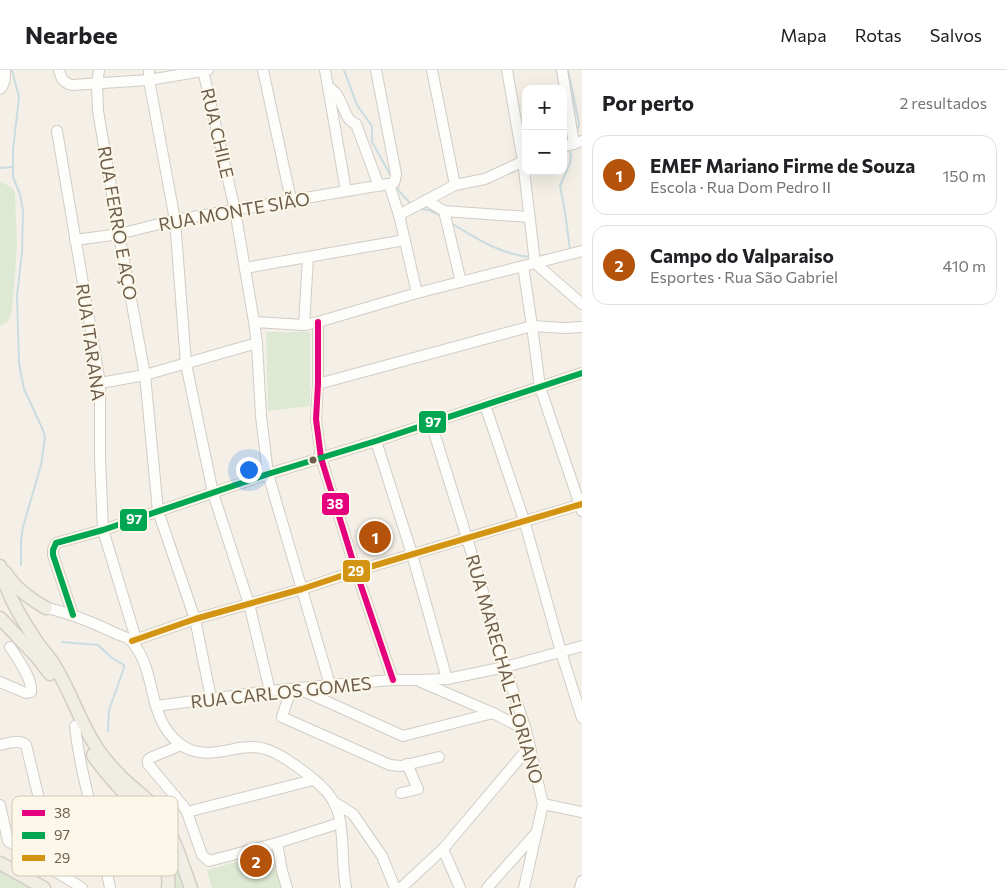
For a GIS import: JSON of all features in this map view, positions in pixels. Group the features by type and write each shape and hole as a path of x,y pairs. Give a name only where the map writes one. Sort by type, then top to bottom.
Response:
{"main road":[{"path":"0,565 8,591 6,600"},
{"path":"0,565 16,586 30,599 46,608"},
{"path":"6,600 46,608"},
{"path":"6,600 27,626 60,675 99,751 122,777 143,796"},
{"path":"27,626 33,613 46,608"},
{"path":"0,618 48,671 86,746 103,771 126,796"},
{"path":"178,854 191,888"},
{"path":"0,863 12,870"},
{"path":"23,876 44,888"}],"street":[{"path":"0,90 5,78 5,70"},
{"name":"RUA FERRO E AÇO","path":"99,70 97,84 98,111 145,375 158,511 195,619 211,698"},
{"name":"RUA CHILE","path":"203,70 235,210 246,268 258,344 260,409 268,474 330,684"},
{"path":"60,74 66,83 72,85 97,84 149,75 208,70"},
{"path":"263,70 291,200"},
{"path":"325,70 346,191"},
{"path":"376,70 396,174 395,180 387,184"},
{"path":"432,70 455,185"},
{"path":"507,70 522,149"},
{"path":"562,70 578,142"},
{"path":"149,75 175,220 186,364 214,493 249,604 270,691"},
{"path":"328,87 332,88 349,120 356,124 387,184 399,215 417,293"},
{"name":"RUA ITARANA","path":"57,131 100,383 100,459 104,530 134,640 149,674 156,706 165,728 181,745"},
{"path":"399,215 455,185 485,179 522,161"},
{"path":"525,175 535,263 582,304"},
{"name":"RUA MONTE SIÃO","path":"75,240 119,234 175,220 387,184"},
{"path":"426,200 444,211 529,217"},
{"path":"444,211 461,282"},
{"path":"246,268 404,240"},
{"path":"254,322 304,325 318,322 417,293 582,251"},
{"path":"304,325 308,257"},
{"path":"46,608 73,615 134,640 195,619 302,589 524,520 581,506 540,387 523,266"},
{"path":"318,322 316,419 321,458 356,571 393,680"},
{"path":"318,384 532,326 582,327"},
{"path":"100,383 145,375 258,344"},
{"path":"73,615 53,555 56,543 104,530 268,474 376,441 582,373"},
{"path":"485,405 524,520 561,652 582,718"},
{"name":"RUA MARECHAL FLORIANO","path":"431,423 526,730 543,804 524,888"},
{"path":"376,441 412,554 447,679"},
{"name":"RUA CARLOS GOMES","path":"156,706 330,684 447,679 505,667 582,646"},
{"path":"0,682 26,693 32,690 29,680 10,647"},
{"path":"418,680 526,730"},
{"path":"439,757 401,766 390,765 282,717 295,689 403,736 492,713"},
{"path":"75,726 88,796"},
{"path":"0,744 24,742 38,796"},
{"path":"174,796 148,764 150,758 181,745 202,753 248,747 266,749 278,754 314,780 334,802 342,816 343,868 346,888"},
{"path":"401,888 443,849 530,746"},
{"path":"401,793 418,789 407,764"},
{"path":"187,812 314,780"},
{"path":"178,801 187,812 202,855 209,861 277,843 342,816 353,814 382,856 395,888"},
{"path":"543,804 582,812"},
{"path":"0,805 4,839"},
{"path":"487,888 536,832"},
{"path":"277,843 286,888"},
{"path":"443,849 460,888"},
{"path":"63,876 82,888"},
{"path":"580,888 582,881"}],"green space":[{"path":"0,181 15,192 17,246 12,311 8,321 0,326"},
{"path":"266,332 310,332 310,406 268,411"},
{"path":"76,714 141,796 123,796"},
{"path":"270,852 281,888 212,888 207,870"},
{"path":"178,866 187,888 171,888 172,880 170,876 178,876"},
{"path":"0,867 12,874 12,876 15,876 36,888 0,888"}],"waterway":[{"path":"12,70 19,97 13,150 13,177 20,194 23,211 22,252 17,296 19,363 24,389 45,438 41,465 23,527 21,565"},
{"path":"344,70 357,105 372,126 372,142 391,176"},
{"path":"568,70 579,123 576,131"},
{"path":"569,148 570,163 560,186 570,250"},
{"path":"0,168 13,167"},
{"path":"396,185 411,204"},
{"path":"420,209 429,210 441,216"},
{"path":"451,223 479,240 499,249 520,256 531,257"},
{"path":"538,256 548,255"},
{"path":"62,642 98,645 112,658 124,665 109,710 108,731"}],"transit line":[{"name":"38","path":"318,322 316,419 321,458 356,571 393,680"},
{"name":"97","path":"73,615 53,555 56,543 103,530 268,474 376,441 582,373"},
{"name":"29","path":"132,641 195,619 302,589 356,571 582,504"}],"place":[{"name":"EMEF Mariano Firme de Souza","path":"375,537"},
{"name":"Campo do Valparaiso","path":"256,861"}]}
